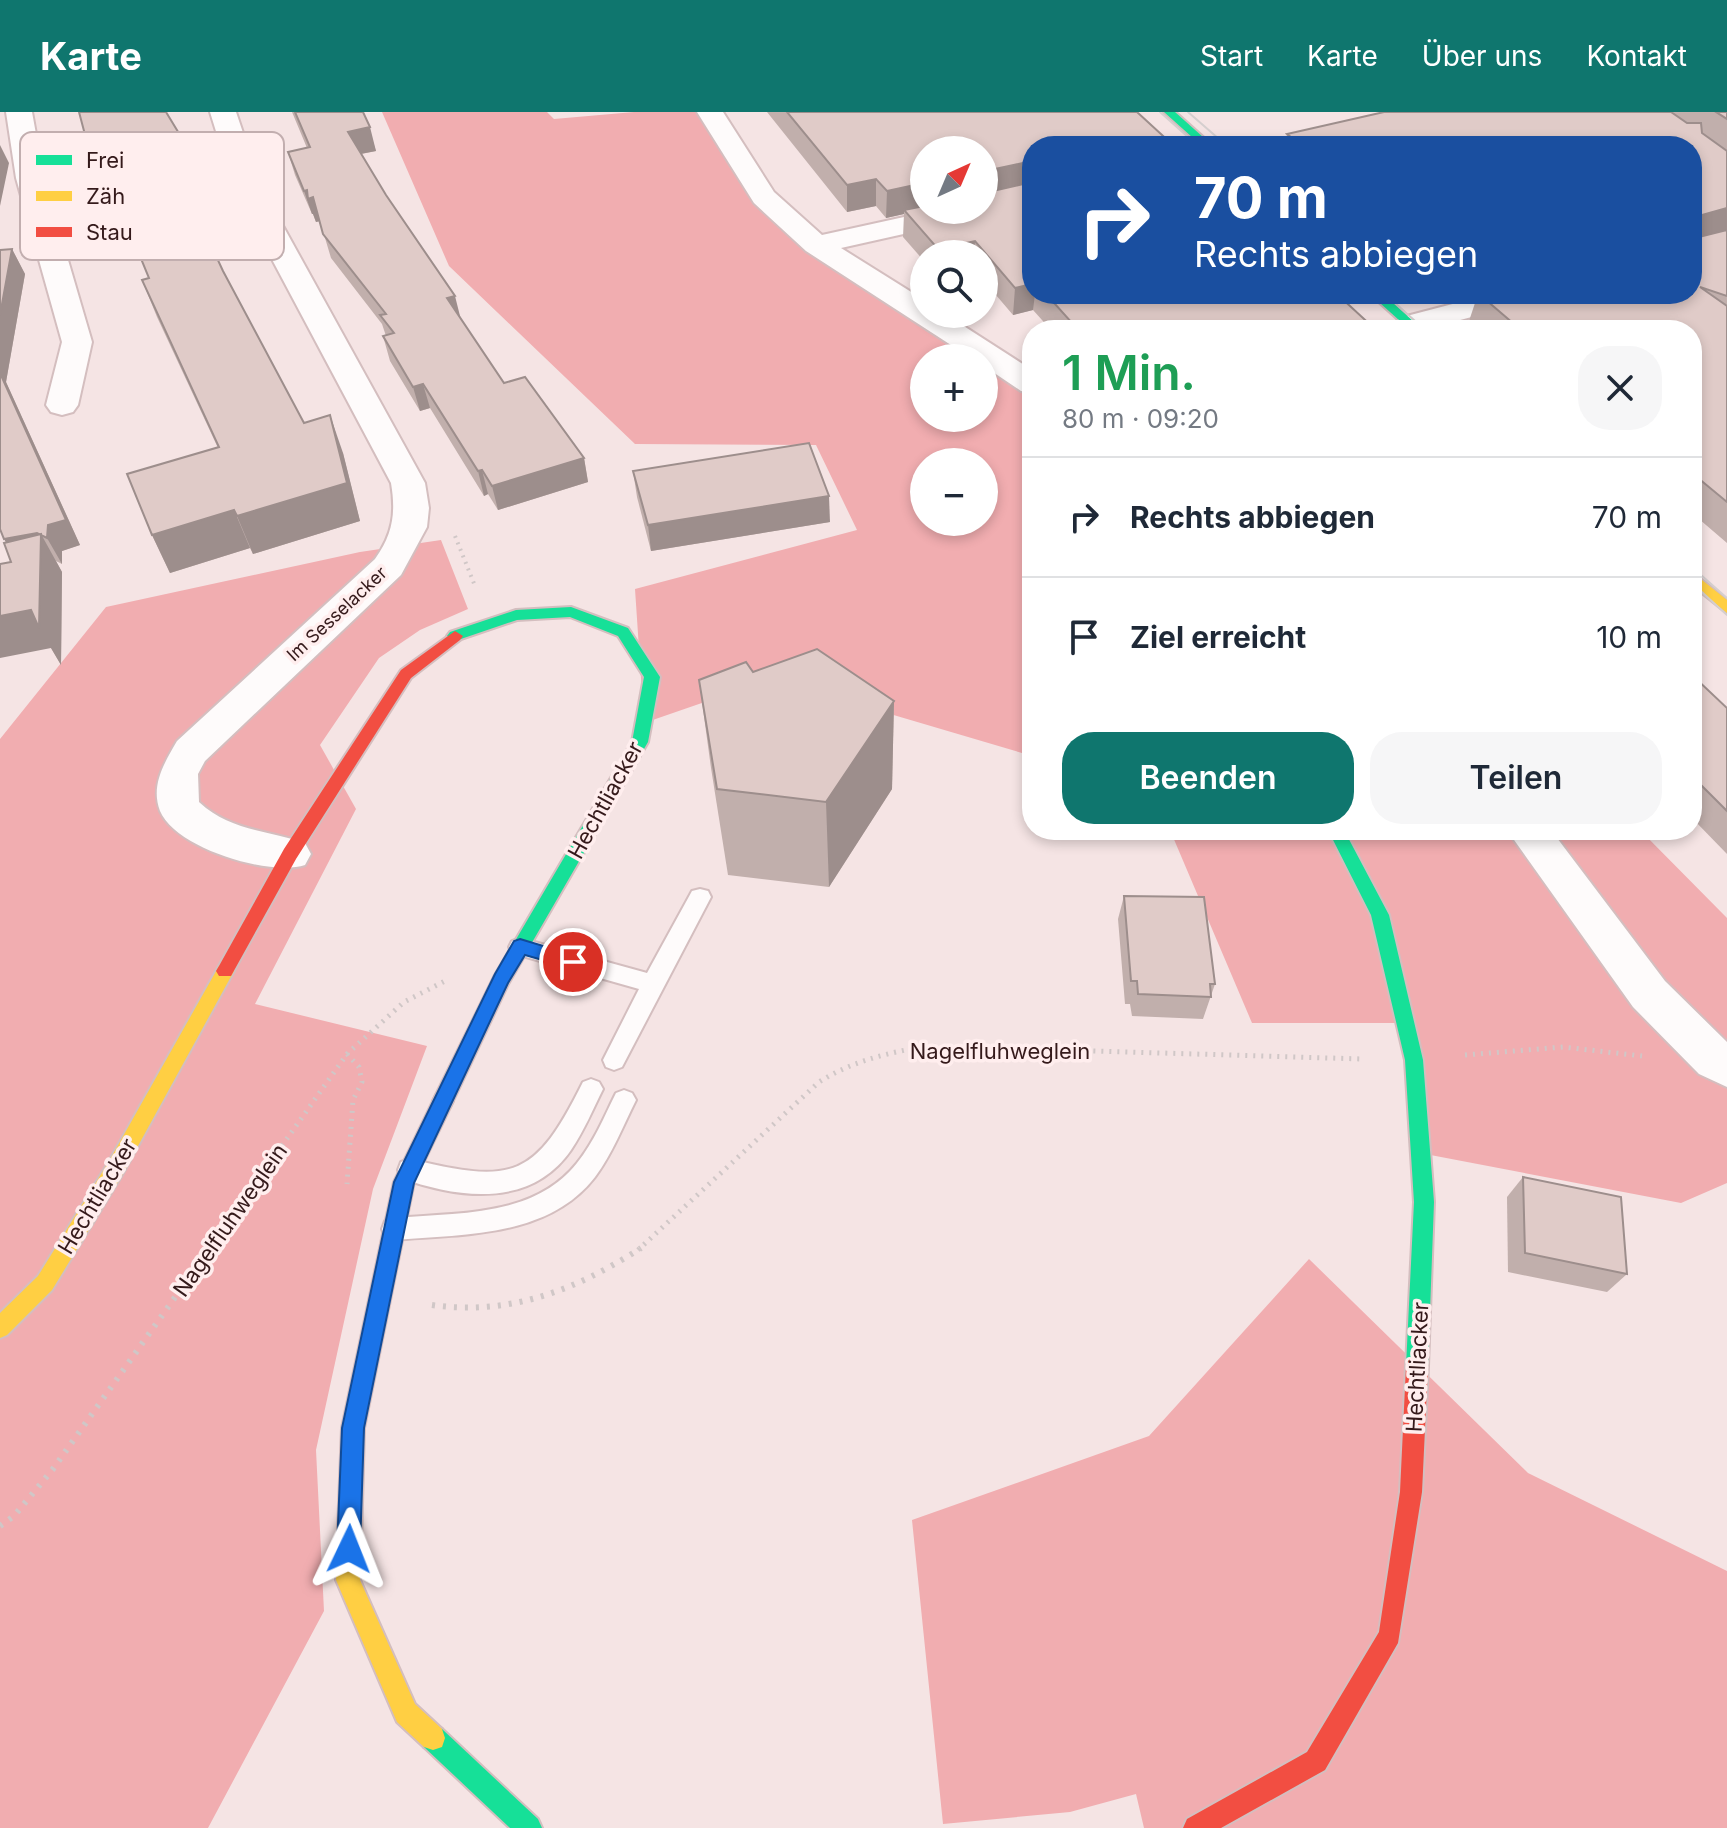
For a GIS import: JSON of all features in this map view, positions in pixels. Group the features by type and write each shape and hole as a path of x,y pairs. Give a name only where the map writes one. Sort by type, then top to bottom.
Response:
{"street":[{"path":"19,112 22,132"},
{"path":"223,112 229,132"},
{"path":"710,112 764,197 816,245 910,305"},
{"path":"1169,112 1197,136"},
{"path":"816,245 912,224"},
{"path":"284,254 408,483 414,512"},
{"path":"54,260 77,342 62,405"},
{"path":"1388,304 1406,320"},
{"path":"1438,320 1492,304"},
{"path":"946,328 1022,377"},
{"name":"Im Sesselacker","path":"290,854 233,843 198,828 179,808 178,774 191,751 388,567 406,541 414,512"},
{"path":"1702,586 1727,608"},
{"name":"Hechtliacker","path":"0,1328 45,1283 115,1169 290,854 406,674 451,638 516,615 571,612 623,632 652,677 640,742 501,980 404,1182 353,1428 348,1580 406,1713 529,1828"},
{"name":"Hechtliacker","path":"1196,1828 1316,1761 1390,1635 1411,1492 1424,1202 1414,1060 1380,915 1341,840"},
{"path":"1535,840 1649,994 1715,1060 1727,1067"}],"lane":[{"path":"614,1060 700,897"},
{"path":"520,947 653,984"},
{"path":"410,1170 463,1183 496,1186 529,1177 558,1150 591,1089"},
{"path":"394,1229 498,1221 542,1207 578,1180 601,1145 624,1100"}],"path":[{"path":"414,512 452,528 491,624"},
{"name":"Nagelfluhweglein","path":"0,1526 14,1516 53,1469 347,1054 388,1013 425,988 464,977 501,980"},
{"name":"Nagelfluhweglein","path":"379,1294 441,1307 500,1308 565,1290 610,1268 643,1246 819,1082 841,1067 868,1056 926,1046 1414,1060 1563,1047"}],"shaded area":[{"path":"382,112 547,112 554,119 634,112 710,112 764,197 910,304 910,328 946,328 970,344 910,344 910,432 998,432 998,362 1022,378 1022,753 880,711 786,674 644,723 635,589 857,530 816,445 635,444 449,266"},
{"path":"441,540 468,609 420,630 379,658 320,745 356,809 255,1004 427,1046 373,1189 316,1450 324,1611 208,1828 0,1828 0,739 106,607 360,552"},
{"path":"1174,840 1650,840 1727,918 1727,1183 1681,1203 1420,1153 1405,1023 1252,1023"},
{"path":"1309,1259 1528,1473 1727,1571 1727,1828 1144,1828 1136,1794 1070,1812 943,1824 912,1520 1149,1436"}],"building":[{"path":"79,112 166,112 178,132 84,132"},
{"path":"295,112 363,112 370,127 348,132 386,195 455,296 447,298 504,383 525,377 584,458 492,486 482,470 478,471 423,384 413,387 383,336 394,333 380,315 386,314 323,234 313,197 308,199 307,190 304,191 288,152 310,147"},
{"path":"787,112 1137,112 1163,136 1022,136 1022,163 998,168 998,136 910,136 910,186 887,191 876,179 847,185"},
{"path":"1384,112 1671,112 1687,123 1701,123 1702,133 1727,151 1727,208 1702,215 1702,136 1287,134"},
{"path":"1022,184 1022,286 1015,288 998,268 998,240 930,240 916,224 998,224 998,190"},
{"path":"1702,215 1703,236 1727,230 1727,296 1702,288"},
{"path":"12,249 0,315 0,250"},
{"path":"142,260 218,260 304,423 330,415 347,483 237,516 234,510 152,535 127,474 219,447 142,280 149,278"},
{"path":"1702,288 1727,306 1727,502 1702,481 1702,320 1509,320 1491,304 1702,304"},
{"path":"1055,304 1348,304 1365,320 1069,320"},
{"path":"0,373 66,520 48,525 47,538 37,533 4,539 0,529"},
{"path":"809,443 829,496 648,525 633,471"},
{"path":"41,534 39,628 31,610 0,616 0,564 11,562 4,543"},
{"path":"817,649 894,701 826,802 717,789 699,680 746,662 753,672"},
{"path":"1702,684 1727,708 1727,811 1702,786"},
{"path":"1124,896 1204,897 1215,984 1210,984 1211,997 1138,994 1137,981 1131,981"},
{"path":"1523,1177 1621,1197 1627,1274 1525,1253"}],"tram line":[{"path":"1160,112 1187,136"},
{"path":"1188,112 1216,136"},
{"path":"1396,304 1414,320"},
{"path":"1702,576 1727,598"},
{"path":"1702,592 1727,615"}],"traffic: fast":[{"path":"1169,112 1197,136"},
{"path":"1387,304 1406,320"},
{"path":"443,1101 501,980 640,742 652,677 623,632 571,612 516,615 455,636"},
{"path":"1341,840 1380,915 1414,1060 1424,1202 1417,1366"},
{"path":"433,1738 529,1828"}],"traffic: slow":[{"path":"1702,586 1727,608"},
{"path":"0,1328 45,1283 115,1169 225,971"},
{"path":"433,1738 406,1713 348,1580 353,1428 404,1182 443,1101"}],"traffic: jam":[{"path":"225,971 290,854 406,674 455,636"},
{"path":"1196,1828 1316,1761 1390,1635 1411,1492 1417,1366"}],"route":[{"path":"349,1549 353,1428 404,1182 501,980 520,947 573,962"}]}
